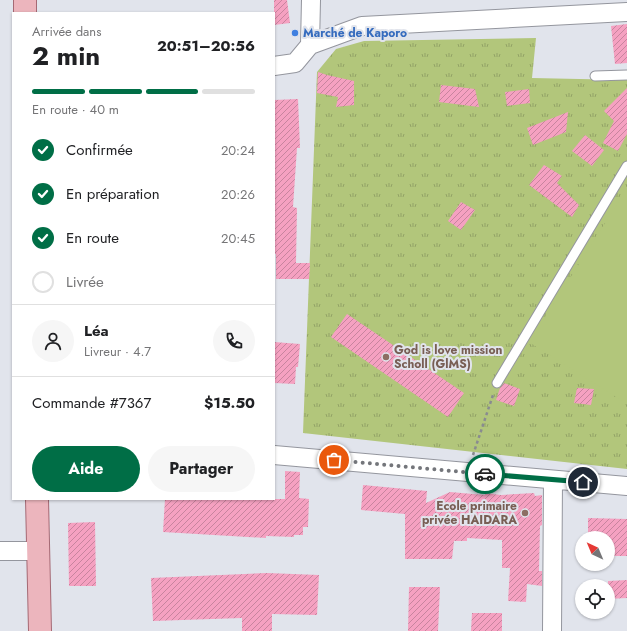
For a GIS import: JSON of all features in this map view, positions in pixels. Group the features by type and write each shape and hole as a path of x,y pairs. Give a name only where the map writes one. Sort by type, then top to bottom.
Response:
{"main road":[{"path":"25,0 25,12"},
{"path":"37,500 40,631"}],"street":[{"path":"310,46 311,0"},
{"path":"275,66 295,63 310,46 362,26 627,12"},
{"path":"275,455 627,486"},
{"path":"552,631 553,480"},
{"path":"0,551 38,550"}],"lane":[{"path":"595,76 627,75"},
{"path":"497,383 627,166"}],"path":[{"path":"467,472 497,383"}],"green space":[{"path":"536,38 532,78 627,80 627,469 303,433 317,72 336,49 364,41"},
{"path":"627,189 627,404 529,342"}],"building":[{"path":"274,0 287,0 290,23 275,25"},
{"path":"627,24 627,63 615,64 611,26"},
{"path":"318,72 354,81 354,105 336,107 338,97 317,93"},
{"path":"441,85 475,89 479,107 439,102"},
{"path":"627,88 627,134 618,151 603,143 614,121 604,111"},
{"path":"529,89 530,103 507,106 505,92"},
{"path":"298,99 300,148 297,148 293,207 297,208 296,263 310,263 309,279 276,279 275,100"},
{"path":"568,112 566,132 533,145 527,128"},
{"path":"585,135 604,150 592,166 572,151"},
{"path":"544,165 562,176 557,183 579,205 572,217 529,185"},
{"path":"461,202 475,210 461,230 448,221"},
{"path":"347,314 464,393 448,417 331,337"},
{"path":"275,342 300,344 295,384 275,383"},
{"path":"504,383 520,389 514,406 496,400 500,388"},
{"path":"577,388 594,389 591,405 574,403"},
{"path":"285,471 300,472 299,498 309,499 308,527 303,527 303,535 294,535 294,537 266,536 266,538 163,532 165,500 285,499"},
{"path":"363,485 427,491 426,503 450,492 485,495 485,493 501,495 534,493 535,496 542,495 539,571 542,571 542,586 527,584 526,602 508,601 510,568 502,568 502,540 467,538 467,541 454,541 452,559 405,559 405,514 361,510"},
{"path":"588,518 627,519 627,556 615,556 615,531 588,531"},
{"path":"95,522 96,586 69,586 68,523"},
{"path":"267,573 319,575 317,615 272,614 272,631 242,631 242,618 153,621 151,578"},
{"path":"627,580 627,598 615,599 615,581"},
{"path":"409,587 440,587 438,631 408,631"},
{"path":"472,613 502,613 502,631 471,631"}],"way so far":[{"path":"334,460 485,474"}],"place":[{"name":"Marché de Kaporo","path":"295,33"},
{"name":"God is love mission Scholl (GlMS)","path":"386,357"},
{"name":"Ecole primaire privée HAIDARA","path":"525,513"}],"route":[{"path":"485,474 583,482"}]}
